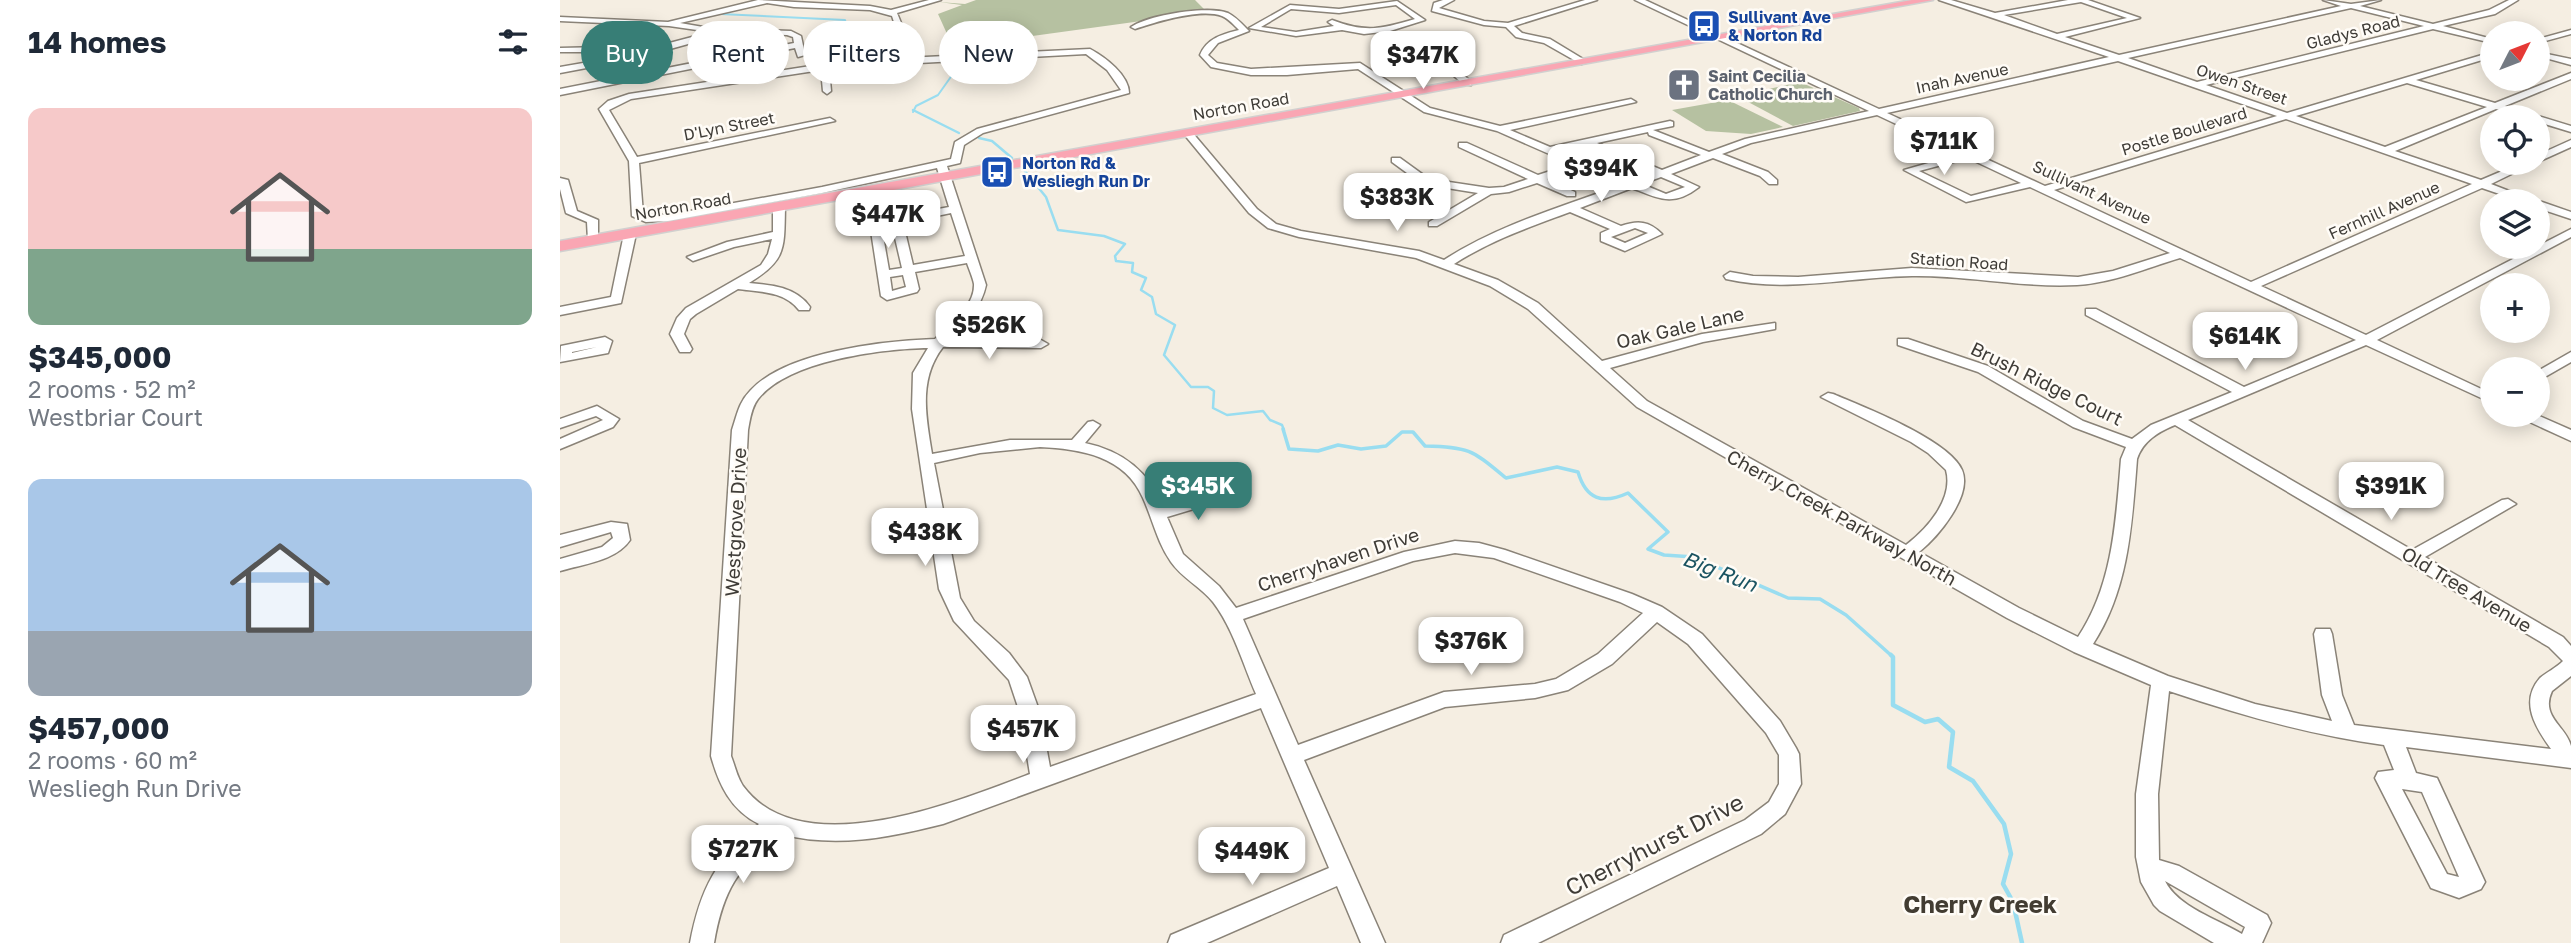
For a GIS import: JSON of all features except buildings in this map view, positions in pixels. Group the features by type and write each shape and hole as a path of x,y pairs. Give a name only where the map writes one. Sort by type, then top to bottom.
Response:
{"main road":[{"name":"Norton Road","path":"560,246 779,207 944,170 1188,133 1928,0"}],"street":[{"path":"673,23 766,0 785,5 853,4 893,12 937,0"},
{"path":"853,4 862,0"},
{"path":"1448,0 1434,6 1435,9 1484,23 1508,25 1593,0"},
{"name":"Sullivant Avenue","path":"1640,0 2480,393"},
{"name":"Owen Street","path":"1942,0 2056,36 2495,189"},
{"path":"1994,15 2081,0 2136,18 2056,36"},
{"path":"2327,0 2480,38"},
{"name":"Inah Avenue","path":"1448,263 1474,246 1500,234 1759,138 2377,0"},
{"name":"Gladys Road","path":"2196,85 2492,12 2514,0"},
{"path":"1309,33 1351,3"},
{"path":"1397,3 1420,18 1385,31 1340,28 1309,33 1253,28 1290,7 1339,11 1397,3"},
{"path":"893,12 897,21"},
{"path":"1135,27 1150,21 1206,13 1224,14 1245,31 1220,39 1207,47 1204,55 1214,65 1239,71 1266,73 1356,65 1366,68 1400,95 1434,113 1500,129 1666,198 1694,187 1587,142"},
{"path":"1328,18 1340,28"},
{"path":"560,19 596,21"},
{"path":"563,30 581,25"},
{"path":"1508,25 1519,35 1546,41 1584,62"},
{"path":"1385,31 1408,44 1409,49 1403,55 1409,60 1448,68 1468,83"},
{"path":"2550,38 2571,32"},
{"path":"789,33 797,36 801,55"},
{"path":"560,92 741,53 798,45"},
{"path":"560,50 581,50"},
{"path":"803,70 636,96 616,100 604,107 634,161 638,216 646,219 668,218 944,170 956,161 959,144 980,131 1126,91 1125,86 1094,54 1077,51 925,61"},
{"path":"2550,57 2571,62"},
{"name":"Postle Boulevard","path":"2046,189 2480,58"},
{"path":"560,70 581,66"},
{"path":"2498,105 2571,76"},
{"path":"2406,80 2492,105"},
{"path":"826,84 827,91"},
{"path":"1500,129 1631,102"},
{"path":"2385,151 2480,112"},
{"name":"D'Lyn Street","path":"634,161 830,121"},
{"path":"2550,123 2571,129"},
{"path":"1549,150 1670,124"},
{"name":"Cherry Creek Parkway North","path":"1188,133 1253,211 1272,226 1299,234 1389,248 1448,263 1494,283 1533,306 1642,404 2041,628 2081,647 2161,681 2254,712 2347,733 2571,760"},
{"path":"1651,133 1764,174 1773,182"},
{"path":"2550,153 2571,143"},
{"path":"1463,145 1571,194"},
{"path":"1971,154 1909,170 1970,200 2032,183"},
{"path":"1396,160 1426,182 1489,191 1505,190 1582,164"},
{"path":"944,170 980,291 968,313 937,344 921,370 918,388 927,460 953,605 967,624 1004,660 1018,678 1042,780"},
{"name":"Fernhill Avenue","path":"2252,286 2501,175"},
{"path":"563,180 572,213 592,220 594,240"},
{"path":"1433,224 1489,191"},
{"path":"892,202 913,289 887,296 875,225 872,205 892,202"},
{"path":"685,349 677,334 684,318 699,305 737,285 773,260 777,253 779,207"},
{"path":"1571,208 1619,229"},
{"path":"2550,208 2571,216"},
{"path":"875,225 957,209"},
{"path":"2081,647 2099,620 2123,545 2129,459 2134,446 2156,428 2366,340 2571,232"},
{"path":"560,311 617,300 630,234"},
{"path":"693,257 731,244 778,234"},
{"name":"Station Road","path":"1730,276 1758,280 1808,280 1915,272 2027,281 2080,281 2182,253"},
{"path":"883,275 972,258"},
{"path":"737,285 794,298 804,307"},
{"path":"2091,312 2243,393"},
{"name":"Oak Gale Lane","path":"1600,366 1702,338 1770,326"},
{"name":"Brush Ridge Court","path":"1903,342 1983,369 2010,382 2078,424 2134,446"},
{"name":"Westgrove Drive","path":"776,824 756,812 738,795 727,776 721,756 740,430 748,402 771,381 828,356 859,348 937,344 1041,344"},
{"path":"2550,369 2571,356"},
{"path":"1828,397 1936,450 1954,468 1955,485 1942,521 1934,532 1907,553"},
{"path":"560,424 597,410 612,419 608,424 560,444"},
{"name":"Old Tree Avenue","path":"2177,420 2556,642 2571,658"},
{"path":"1075,445 1093,425"},
{"path":"2550,426 2571,436"},
{"path":"927,460 1019,442 1075,445 1116,458 1131,469 1143,482 1177,558 1220,597 1232,616 1373,943"},
{"path":"1157,514 1228,493"},
{"path":"2412,557 2508,504"},
{"path":"560,541 611,527 621,528 622,540 614,549 560,565"},
{"name":"Cherryhaven Drive","path":"1232,616 1410,556 1438,549 1467,547 1499,554 1626,598 1656,612"},
{"path":"1292,756 1444,700 1535,691 1561,685 1605,659 1656,612"},
{"name":"Cherryhurst Drive","path":"1513,943 1753,827 1777,808 1790,784 1789,754 1773,727 1695,639 1656,612"},
{"path":"2323,634 2332,695 2347,733"},
{"path":"2571,665 2546,684 2538,698 2542,717 2571,760"},
{"path":"2161,681 2144,825 2153,882 2161,898 2236,943"},
{"path":"702,943 708,904 716,886 743,851 776,824 811,831 852,833 891,828 943,816 1266,698"},
{"path":"2392,738 2408,781"},
{"path":"2386,778 2408,781 2429,784 2473,882 2459,888 2439,881 2386,778"},
{"path":"2150,867 2171,873 2259,923 2250,943"},
{"path":"1180,943 1342,873"}],"green space":[{"path":"976,0 1195,0 1207,12 1038,35 1038,21 941,21 938,14 962,5 939,2 965,4"},
{"path":"1800,82 1859,108 1860,111 1793,126 1737,96"},
{"path":"1728,100 1783,127 1751,134 1706,131 1672,110"}],"waterway":[{"path":"720,14 845,21"},
{"name":"Big Run","path":"914,110 916,106 938,95 946,84"},
{"name":"Big Run","path":"914,110 959,133"},
{"name":"Big Run","path":"979,138 992,141 1012,158"},
{"name":"Big Run","path":"1024,170 1046,197 1058,230 1104,236 1125,244 1115,256 1116,261 1133,263 1132,272 1146,278 1141,290 1152,297 1156,314 1175,325 1164,355 1191,387 1208,387 1214,391 1213,408 1227,415 1263,411 1270,420 1282,425 1284,430"},
{"name":"Big Run","path":"1283,429 1289,449 1318,451 1338,445 1361,449 1386,446 1402,432 1413,432 1425,446 1452,447 1470,452 1506,478 1557,467 1578,472 1590,494 1610,499 1628,493 1668,532 1648,549 1664,555 1694,557 1788,598 1820,599 1846,615 1893,657"},
{"name":"Big Run","path":"1893,657 1893,705 1925,722 1938,719 1953,732 1949,767 1973,781 2004,824 2011,854 2003,884 2013,902 2022,943"}],"place":[{"name":"Sullivant Ave & Norton Rd","path":"1704,26"},
{"name":"Saint Cecilia Catholic Church","path":"1684,85"},
{"name":"Norton Rd & Wesliegh Run Dr","path":"997,172"}],"district":[{"name":"Cherry Creek","path":"1980,903"}]}
